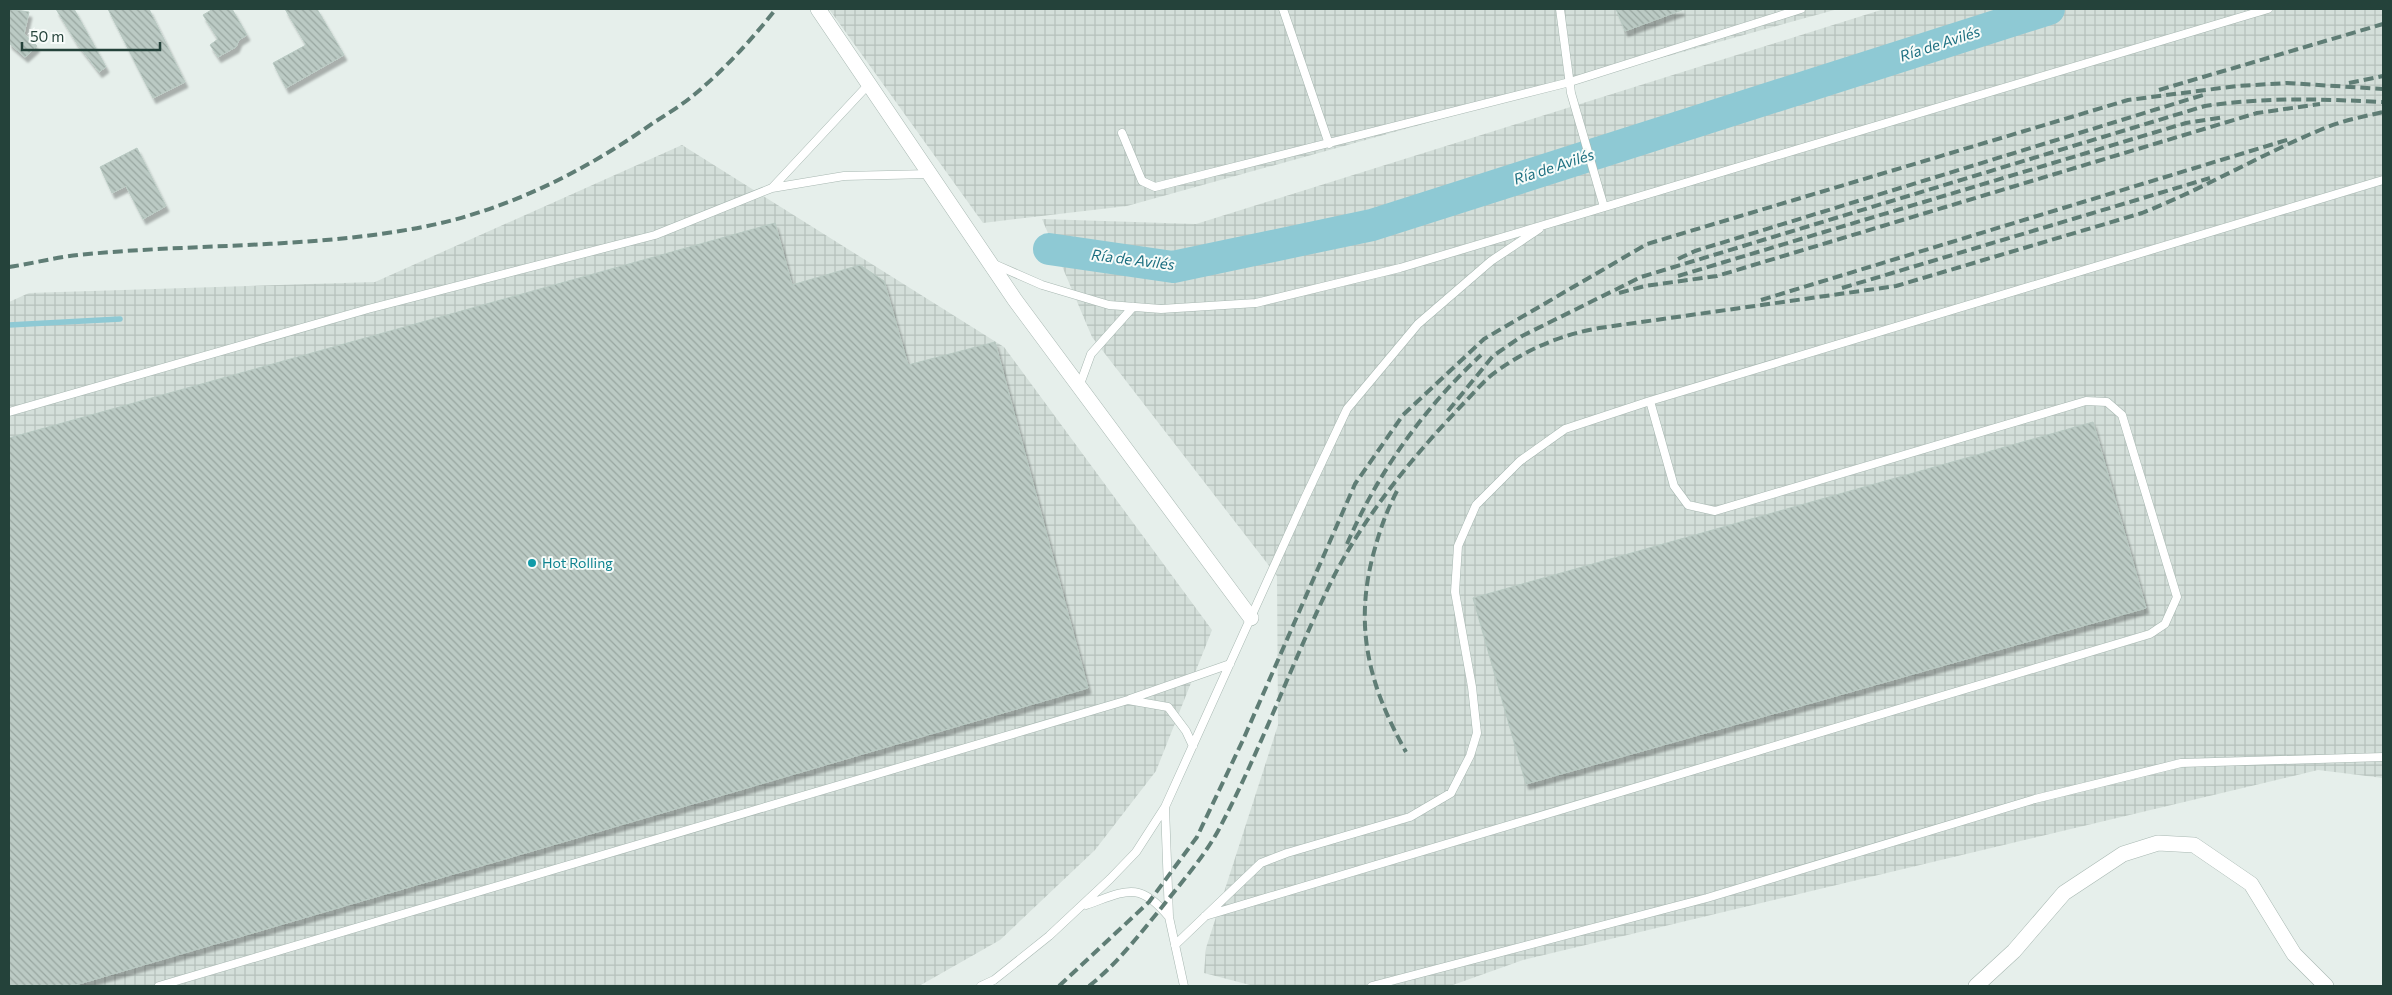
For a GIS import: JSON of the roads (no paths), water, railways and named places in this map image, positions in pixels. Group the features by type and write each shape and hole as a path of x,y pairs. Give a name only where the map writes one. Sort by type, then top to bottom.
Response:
{"street":[{"path":"818,9 990,262 1079,387 1251,618"},
{"path":"1976,986 2014,951 2064,893 2123,854 2158,843 2194,845 2251,884 2294,954 2326,986"}],"lane":[{"path":"1283,9 1328,144"},
{"path":"1560,9 1571,93 1604,207"},
{"path":"1122,133 1142,181 1155,187 1570,82 1801,9"},
{"path":"990,262 1042,286 1110,305 1160,310 1256,303 1400,268 2268,9"},
{"path":"772,188 868,84"},
{"path":"9,412 368,308 655,235 772,188 844,176 930,174"},
{"path":"1175,945 1261,862 1410,817 1451,793 1470,756 1477,733 1472,687 1455,592 1458,546 1476,506 1520,461 1565,429 1650,401 2383,180"},
{"path":"981,986 994,980 1049,936 1082,906 1136,852 1165,807 1347,409 1418,324 1491,261 1547,224"},
{"path":"1079,387 1091,354 1133,307"},
{"path":"1205,916 2150,634 2165,624 2177,597 2122,415 2108,402 2086,400 1715,511 1688,505 1674,486 1650,401"},
{"path":"159,986 1128,700 1230,664"},
{"path":"1128,700 1168,707 1186,731 1193,746"},
{"path":"1372,986 1706,898 2035,799 2181,763 2383,757"},
{"path":"1165,807 1169,917 1184,986"},
{"path":"1082,906 1129,890 1152,898 1169,917"}],"waterway":[{"name":"Ría de Avilés","path":"1049,249 1173,267 1372,225 2049,9"},
{"path":"9,325 120,319"}],"railway":[{"path":"9,267 88,254 331,240 412,229 476,213 538,190 568,175 626,142 680,106 727,64 776,9"},
{"path":"2159,90 2383,24"},
{"path":"2349,83 2383,76"},
{"path":"1059,986 1149,902 1197,837 1243,740 1355,484 1403,415 1484,339 1647,244 2128,100 2237,86 2287,83 2383,89"},
{"path":"1678,259 1695,251 2203,95"},
{"path":"1448,411 1493,356 1522,336 1641,277 2205,106 2272,100 2383,102"},
{"path":"1619,293 1645,286 1717,276 2257,113 2320,104"},
{"path":"1089,986 1118,959 1136,938 1206,851 1218,831 1234,800 1332,580 1359,533 1408,465 1480,386 1497,371 1533,349 1572,334 1599,328 1896,286 2142,213 2165,204 2320,130 2383,112"},
{"path":"1678,276 2186,123 2225,117"},
{"path":"1761,300 2290,139"},
{"path":"1842,288 2210,178"},
{"path":"1347,544 1359,517 1404,442 1440,397 1481,355"},
{"path":"1397,491 1382,526 1368,576 1365,628 1374,678 1382,702 1406,752"}],"place":[{"name":"Hot Rolling","path":"532,563"}]}
